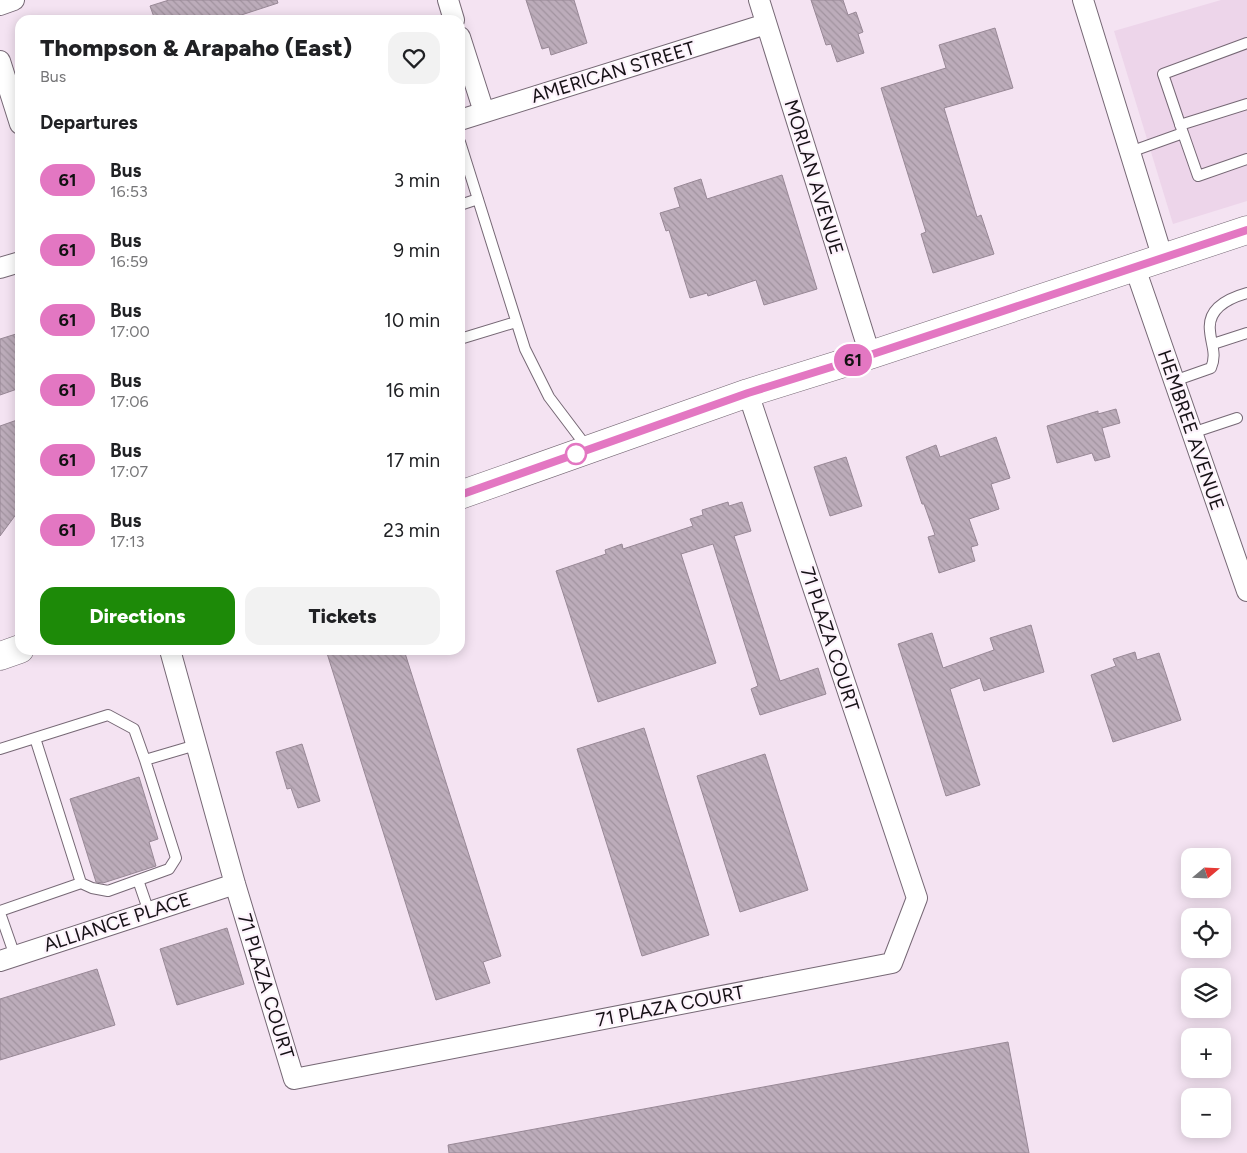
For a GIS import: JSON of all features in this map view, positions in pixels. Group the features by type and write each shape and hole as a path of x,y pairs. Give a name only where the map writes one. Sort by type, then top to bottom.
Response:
{"highway":[{"path":"465,493 748,393 870,355 1247,230"},
{"path":"0,656 15,651"}],"street":[{"path":"0,5 14,0"},
{"path":"448,0 452,15"},
{"name":"MORLAN AVENUE","path":"759,0 870,355"},
{"path":"1083,0 1163,259"},
{"name":"AMERICAN STREET","path":"465,118 766,24"},
{"path":"465,53 484,112"},
{"path":"0,61 15,108"},
{"path":"0,268 15,264"},
{"name":"HEMBREE AVENUE","path":"1135,268 1192,433 1241,555 1247,591"},
{"name":"71 PLAZA COURT","path":"171,655 235,884 294,1079 892,963 917,898 748,393"},
{"name":"ALLIANCE PLACE","path":"8,958 235,884"}],"lane":[{"path":"1247,43 1162,74 1198,176 1247,159"},
{"path":"1130,152 1181,129 1247,104"},
{"path":"465,173 478,199 525,349 549,397 583,442 585,450"},
{"path":"465,203 478,199"},
{"path":"1174,382 1211,368 1215,360 1210,329 1215,310 1223,302 1247,292"},
{"path":"465,337 516,322"},
{"path":"1213,344 1247,333"},
{"path":"1192,433 1237,418"},
{"path":"0,749 108,715 134,729 176,858 169,869 108,891 92,888 81,883 0,912 8,958"},
{"path":"35,738 81,883"},
{"path":"145,760 196,745"},
{"path":"138,880 149,912"}],"shaded area":[{"path":"1221,0 1247,0 1247,201 1173,224 1114,31"}],"building":[{"path":"169,0 277,0 278,3 241,15 153,15 150,6"},
{"path":"526,0 574,0 587,43 551,55 549,47 542,49"},
{"path":"811,0 843,0 848,15 856,12 863,32 858,34 864,53 837,62 831,44 826,45"},
{"path":"995,28 1013,88 944,108 977,217 981,215 994,254 933,273 921,234 926,232 881,88 946,68 939,45"},
{"path":"782,175 817,289 764,305 756,280 708,296 707,293 690,298 669,230 666,231 660,213 680,207 674,188 701,179 707,199"},
{"path":"15,334 15,390 0,395 0,339"},
{"path":"1116,409 1120,423 1102,428 1110,457 1095,461 1092,453 1057,463 1047,426 1098,411 1098,414"},
{"path":"15,421 15,516 0,536 0,426"},
{"path":"996,437 1010,478 991,484 999,509 969,519 978,545 971,547 975,561 939,573 928,537 935,535 906,457 936,445 940,457"},
{"path":"846,457 862,506 830,516 814,467"},
{"path":"728,502 729,506 742,502 751,531 734,536 780,681 818,668 826,694 760,715 751,689 758,686 713,544 681,554 716,663 598,702 556,571 606,554 605,550 622,544 623,549 693,526 690,519 703,515 702,510"},
{"path":"1031,625 1044,672 984,691 980,678 950,689 980,785 946,796 898,644 932,633 943,668 994,650 990,638"},
{"path":"1135,652 1137,660 1159,653 1181,720 1113,742 1091,675 1116,666 1113,659"},
{"path":"328,655 406,655 501,956 483,962 490,983 436,1000"},
{"path":"644,728 709,935 642,956 577,749"},
{"path":"302,744 320,801 298,808 291,788 287,789 276,752"},
{"path":"765,754 808,890 740,912 697,776"},
{"path":"139,777 158,839 149,842 156,866 103,883 96,882 70,799"},
{"path":"227,928 244,984 177,1005 160,949"},
{"path":"97,969 115,1025 0,1060 0,999"},
{"path":"1008,1042 1029,1153 449,1153 448,1145"}],"bus line":[{"name":"61","path":"465,493 748,393 870,355 1247,230"}]}
